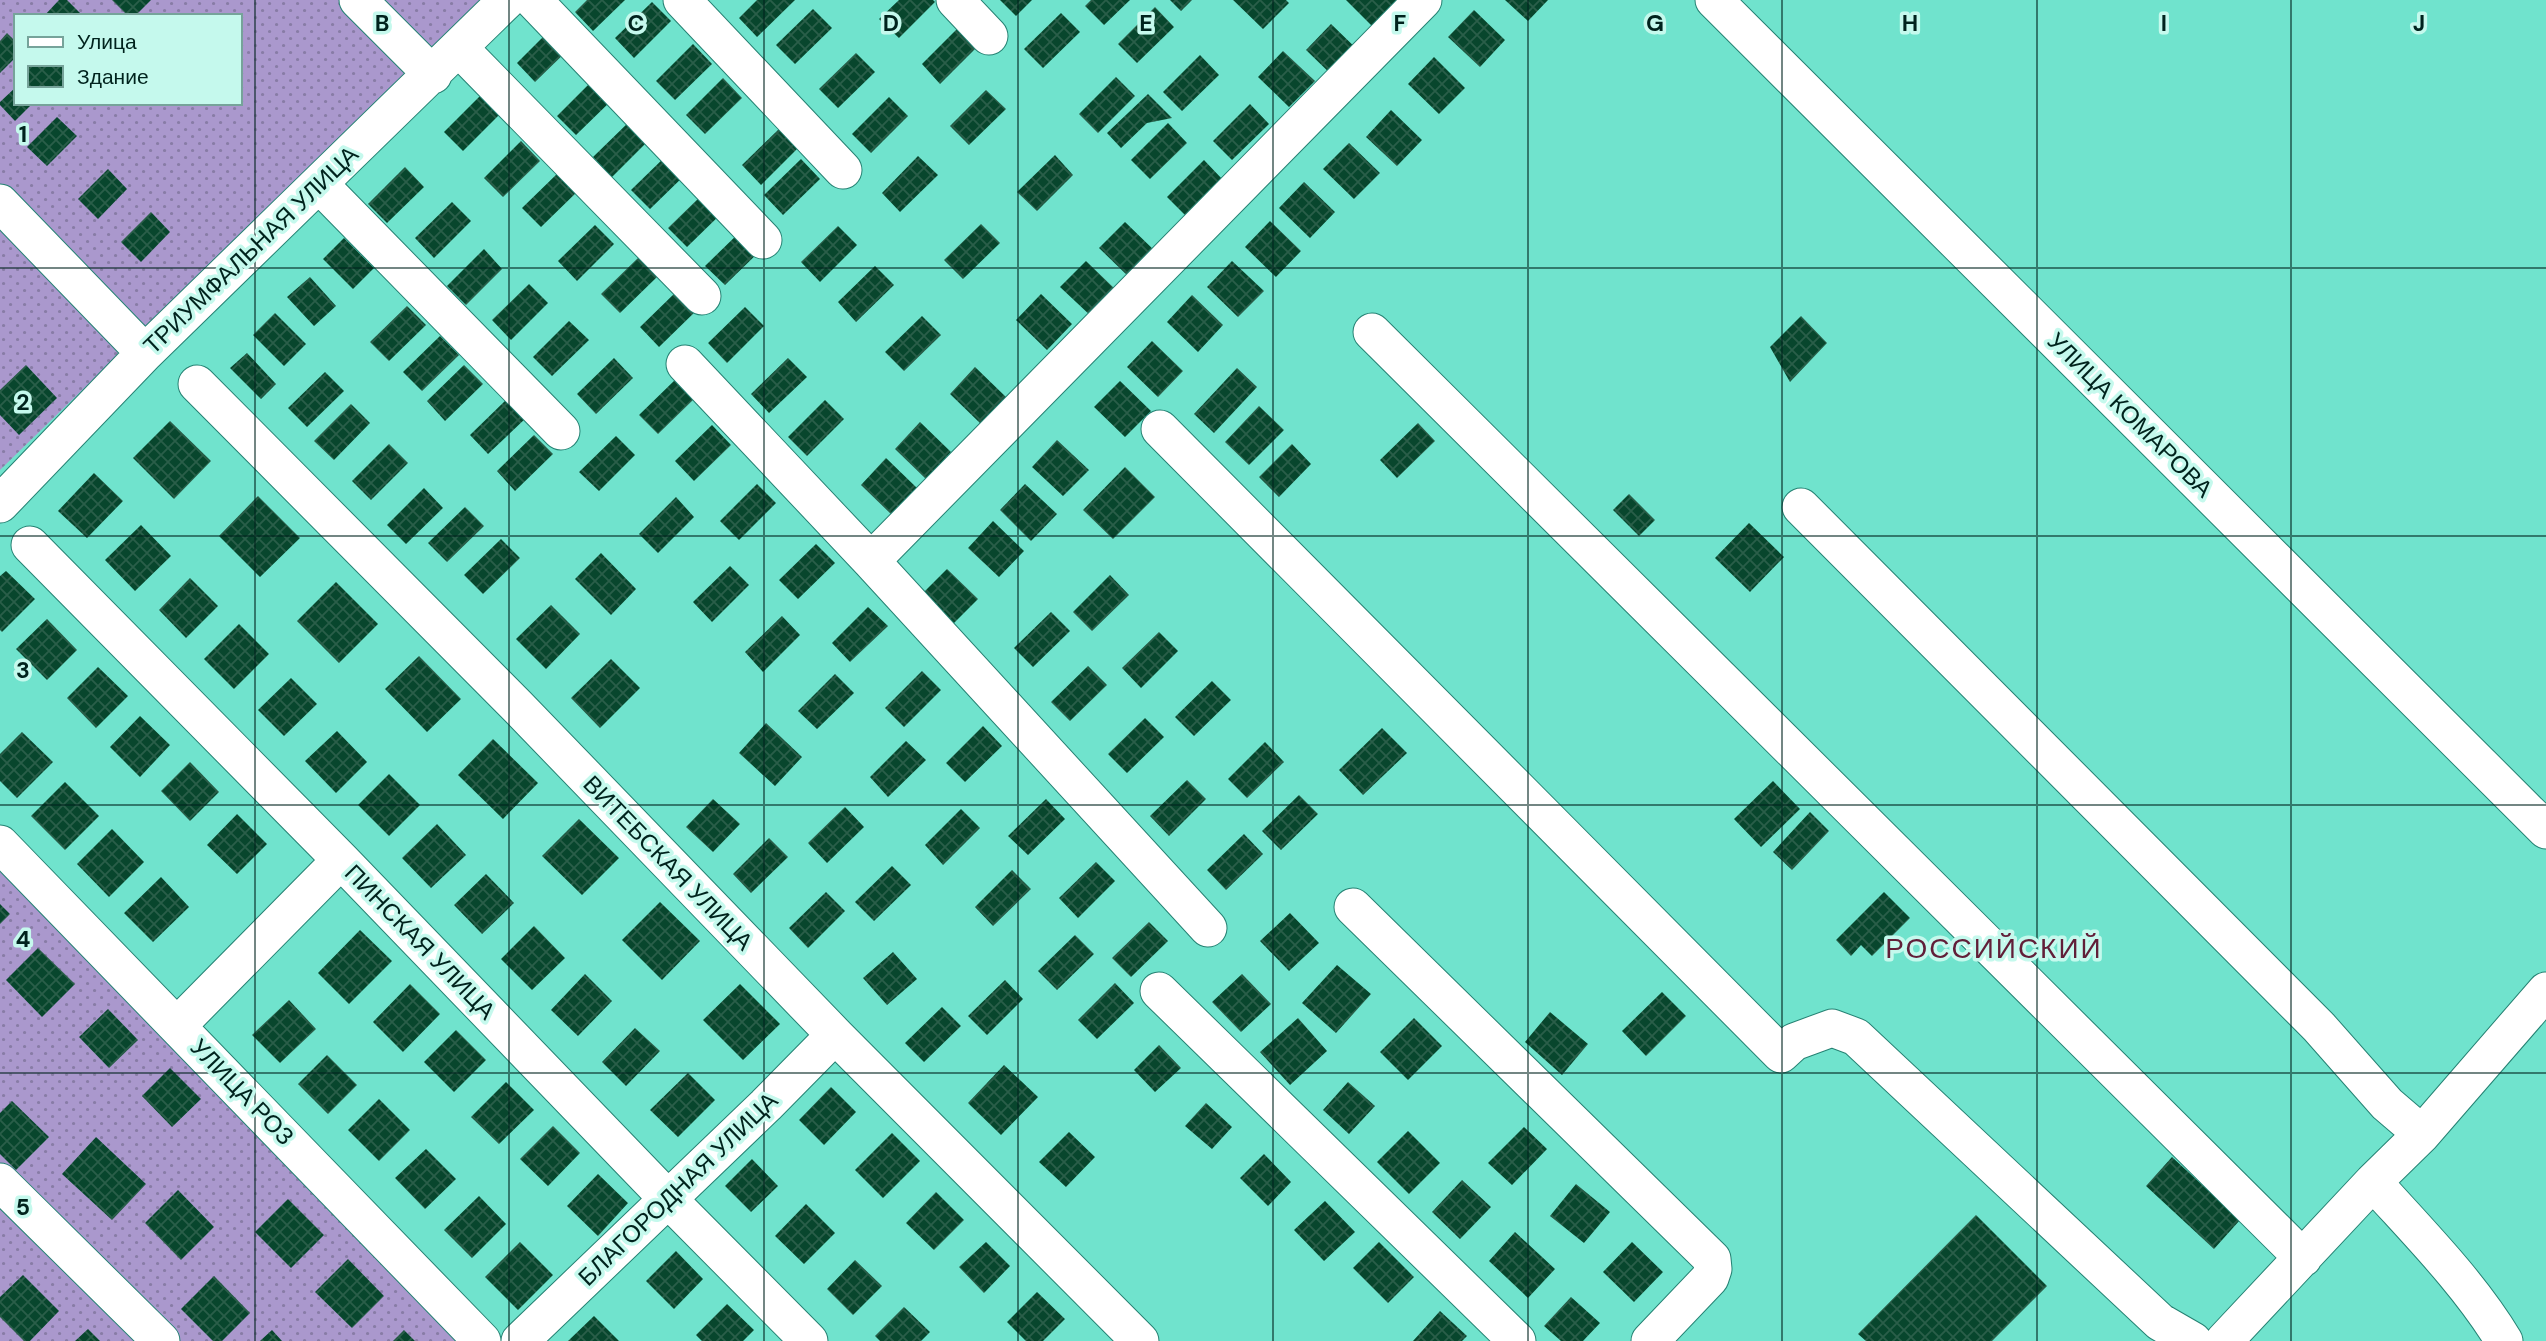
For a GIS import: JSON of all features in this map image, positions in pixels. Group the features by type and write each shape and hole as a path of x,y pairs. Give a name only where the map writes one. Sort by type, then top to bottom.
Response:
{"street":[{"path":"358,0 433,75"},
{"name":"ТРИУМФАЛЬНАЯ УЛИЦА","path":"0,504 145,353 508,0"},
{"path":"533,0 763,240"},
{"path":"682,0 843,170"},
{"path":"955,0 989,36"},
{"path":"871,561 1423,0"},
{"name":"УЛИЦА КОМАРОВА","path":"1714,0 2546,830"},
{"path":"459,48 702,296"},
{"path":"319,184 561,431"},
{"path":"0,203 145,353"},
{"path":"1372,332 2303,1258"},
{"path":"685,364 871,561 1208,928"},
{"name":"ВИТЕБСКАЯ УЛИЦА","path":"197,384 517,706 835,1035 1140,1341"},
{"path":"1160,429 1781,1054 1794,1042 1832,1028 1856,1037 2160,1322 2193,1341"},
{"path":"1801,507 2319,1027 2387,1104 2422,1134"},
{"name":"ПИНСКАЯ УЛИЦА","path":"30,545 341,860 667,1199 809,1341"},
{"name":"УЛИЦА РОЗ","path":"0,844 482,1341"},
{"path":"177,1025 341,860"},
{"path":"1353,907 1712,1259 1710,1278 1650,1341"},
{"path":"1159,991 1517,1341"},
{"path":"2224,1341 2373,1182 2422,1134 2546,991"},
{"name":"БЛАГОРОДНАЯ УЛИЦА","path":"520,1341 835,1035"},
{"path":"0,1182 161,1341"},
{"path":"2373,1182 2436,1252 2504,1341"}],"shaded area":[{"path":"0,0 480,0 0,470"},
{"path":"0,871 461,1341 0,1341"}],"building":[{"path":"59,0 67,0 81,14 46,14"},
{"path":"112,0 151,0 137,14 126,14"},
{"path":"587,0 625,0 593,31 575,12"},
{"path":"757,0 795,0 757,37 739,18"},
{"path":"899,0 935,2 899,38 879,19"},
{"path":"1000,0 1032,0 1016,16"},
{"path":"1091,0 1130,0 1104,25 1085,6"},
{"path":"1170,0 1192,0 1181,11"},
{"path":"1233,0 1286,0 1289,3 1263,29"},
{"path":"1346,0 1398,0 1375,29"},
{"path":"1505,0 1548,0 1528,21"},
{"path":"652,2 671,21 634,58 615,38"},
{"path":"1155,7 1174,27 1137,63 1118,44"},
{"path":"813,9 832,28 795,64 776,45"},
{"path":"1474,10 1505,40 1480,67 1448,37"},
{"path":"1061,13 1080,32 1043,68 1024,49"},
{"path":"1331,24 1362,54 1337,80 1306,50"},
{"path":"554,26 573,45 535,82 517,63"},
{"path":"958,28 977,47 940,84 922,64"},
{"path":"7,33 14,40 14,59 0,73 0,41"},
{"path":"693,44 712,64 675,100 656,81"},
{"path":"1283,51 1315,81 1289,107 1258,77"},
{"path":"856,53 875,72 838,108 819,89"},
{"path":"1200,55 1219,75 1182,111 1163,92"},
{"path":"1434,57 1465,88 1439,114 1408,84"},
{"path":"1116,77 1135,96 1098,133 1079,114"},
{"path":"723,78 742,98 705,134 686,115"},
{"path":"594,79 613,99 576,135 557,116"},
{"path":"14,89 14,105 31,105 15,121 0,102"},
{"path":"986,90 1006,109 969,145 950,126"},
{"path":"1148,94 1172,118 1147,123 1121,148 1107,133"},
{"path":"481,95 500,114 463,151 444,132"},
{"path":"889,97 908,116 871,153 852,134"},
{"path":"1250,104 1269,124 1232,160 1213,141"},
{"path":"1391,110 1422,140 1397,166 1366,137"},
{"path":"57,117 77,136 47,166 27,147"},
{"path":"630,121 648,141 612,177 593,157"},
{"path":"1168,123 1187,143 1150,179 1131,160"},
{"path":"779,129 798,148 761,185 742,165"},
{"path":"521,141 540,161 503,197 484,178"},
{"path":"1349,143 1380,173 1354,199 1323,169"},
{"path":"668,154 687,173 650,209 631,190"},
{"path":"1055,155 1073,175 1037,211 1017,192"},
{"path":"918,156 938,175 900,212 882,193"},
{"path":"801,159 820,179 783,215 764,195"},
{"path":"1204,160 1223,180 1186,216 1167,197"},
{"path":"405,167 424,187 387,223 368,204"},
{"path":"108,169 127,189 98,219 78,199"},
{"path":"559,172 578,191 541,227 522,208"},
{"path":"1304,182 1335,212 1310,238 1279,208"},
{"path":"705,192 724,211 687,247 668,228"},
{"path":"452,202 471,221 434,258 415,238"},
{"path":"151,212 170,232 141,262 121,242"},
{"path":"1270,221 1301,251 1276,277 1245,247"},
{"path":"1125,222 1156,252 1130,278 1099,248"},
{"path":"981,224 1000,243 963,279 944,260"},
{"path":"595,225 614,244 577,281 558,261"},
{"path":"838,226 857,245 820,282 801,262"},
{"path":"743,229 762,249 725,285 705,266"},
{"path":"344,238 374,268 353,289 323,259"},
{"path":"484,249 502,269 466,305 447,286"},
{"path":"638,258 657,277 620,313 601,294"},
{"path":"1086,261 1117,291 1092,317 1060,287"},
{"path":"1232,261 1264,291 1238,317 1207,287"},
{"path":"875,266 894,285 856,322 838,302"},
{"path":"310,277 336,306 314,326 287,297"},
{"path":"529,284 548,303 511,340 492,320"},
{"path":"677,291 696,311 659,347 640,327"},
{"path":"1041,294 1072,324 1047,350 1016,320"},
{"path":"1192,295 1223,325 1198,352 1167,322"},
{"path":"407,306 426,325 389,361 370,342"},
{"path":"745,307 764,326 727,363 708,343"},
{"path":"275,313 306,344 284,366 253,335"},
{"path":"922,316 941,335 904,371 885,352"},
{"path":"1801,316 1827,343 1790,382 1770,347"},
{"path":"569,321 589,340 552,376 533,357"},
{"path":"440,336 459,355 422,391 403,372"},
{"path":"1152,341 1183,371 1158,397 1127,367"},
{"path":"247,353 276,384 261,399 230,368"},
{"path":"614,358 633,378 596,414 577,394"},
{"path":"788,358 807,377 769,413 751,394"},
{"path":"26,365 57,398 19,435 0,415 0,390"},
{"path":"464,365 483,384 445,421 427,401"},
{"path":"975,367 1006,397 981,424 950,394"},
{"path":"1237,368 1257,387 1214,433 1194,414"},
{"path":"325,372 344,391 307,427 288,408"},
{"path":"676,379 695,398 658,434 639,415"},
{"path":"1120,381 1151,411 1125,437 1094,407"},
{"path":"507,399 526,418 488,454 470,435"},
{"path":"825,400 844,419 807,456 788,437"},
{"path":"351,404 370,423 334,460 314,441"},
{"path":"1259,406 1284,430 1249,465 1225,442"},
{"path":"170,421 211,461 174,499 133,458"},
{"path":"920,422 951,452 926,479 895,449"},
{"path":"1418,423 1435,441 1397,478 1380,460"},
{"path":"712,425 731,445 694,481 675,461"},
{"path":"534,435 553,454 515,491 497,471"},
{"path":"616,436 635,455 599,491 579,472"},
{"path":"1057,440 1089,470 1063,496 1032,467"},
{"path":"389,444 408,463 371,500 352,481"},
{"path":"1292,444 1311,464 1279,497 1259,477"},
{"path":"886,458 917,488 892,515 861,485"},
{"path":"1125,467 1155,497 1113,539 1083,510"},
{"path":"94,473 123,501 87,538 58,511"},
{"path":"757,484 776,503 739,540 720,521"},
{"path":"1025,484 1057,514 1031,541 1000,510"},
{"path":"424,488 443,508 406,544 387,525"},
{"path":"1629,494 1655,520 1639,536 1613,510"},
{"path":"258,496 300,538 260,577 219,536"},
{"path":"676,497 694,517 658,553 639,534"},
{"path":"465,507 484,526 447,562 428,543"},
{"path":"993,521 1024,551 999,577 968,548"},
{"path":"1749,523 1784,557 1750,592 1715,558"},
{"path":"141,525 171,556 135,591 105,560"},
{"path":"501,539 520,558 483,594 464,575"},
{"path":"816,544 835,563 798,599 779,580"},
{"path":"601,553 636,589 611,615 575,579"},
{"path":"730,566 749,585 712,622 693,602"},
{"path":"947,569 978,599 952,625 921,595"},
{"path":"6,571 35,599 2,632 0,576"},
{"path":"1110,575 1129,595 1092,631 1073,612"},
{"path":"190,578 218,606 186,638 159,610"},
{"path":"336,582 378,624 339,663 297,621"},
{"path":"551,605 580,634 546,669 516,639"},
{"path":"868,607 888,626 850,662 832,643"},
{"path":"1051,612 1070,631 1033,667 1014,648"},
{"path":"782,616 800,635 763,672 745,652"},
{"path":"47,619 77,650 47,680 16,649"},
{"path":"239,624 269,654 234,689 204,659"},
{"path":"1159,632 1178,651 1141,688 1122,668"},
{"path":"419,656 461,699 427,732 385,689"},
{"path":"611,659 640,688 600,728 571,698"},
{"path":"1088,666 1107,685 1070,721 1051,702"},
{"path":"98,667 128,696 96,728 67,698"},
{"path":"922,671 941,690 904,727 885,708"},
{"path":"835,674 854,693 817,729 798,711"},
{"path":"291,678 317,704 284,736 258,710"},
{"path":"1212,681 1231,700 1194,736 1175,717"},
{"path":"140,716 170,745 140,777 110,747"},
{"path":"1145,718 1164,737 1127,773 1108,754"},
{"path":"766,723 802,757 775,786 739,753"},
{"path":"983,726 1002,746 965,782 946,763"},
{"path":"1382,728 1407,753 1363,795 1339,770"},
{"path":"337,731 367,762 336,793 305,761"},
{"path":"22,732 53,762 17,798 0,781 0,754"},
{"path":"493,739 538,783 503,819 458,775"},
{"path":"906,741 926,760 888,797 870,777"},
{"path":"1265,742 1284,762 1247,798 1228,779"},
{"path":"190,762 219,792 190,821 161,791"},
{"path":"389,774 420,805 389,836 358,805"},
{"path":"1187,780 1206,799 1169,836 1150,816"},
{"path":"1773,781 1800,809 1761,847 1734,819"},
{"path":"65,782 99,816 65,850 31,816"},
{"path":"1299,795 1318,814 1281,850 1262,831"},
{"path":"713,799 740,824 713,852 686,827"},
{"path":"1046,799 1065,819 1028,855 1008,836"},
{"path":"845,807 864,827 827,863 808,843"},
{"path":"961,809 980,828 943,865 925,845"},
{"path":"1810,812 1829,831 1792,870 1773,852"},
{"path":"237,814 267,844 237,874 207,845"},
{"path":"579,819 619,858 582,895 542,856"},
{"path":"437,824 466,855 431,888 402,858"},
{"path":"112,829 144,862 109,897 77,864"},
{"path":"1244,834 1263,854 1226,890 1207,870"},
{"path":"769,838 788,857 751,893 733,874"},
{"path":"1096,862 1115,881 1078,918 1059,898"},
{"path":"892,866 911,885 874,921 855,902"},
{"path":"1012,870 1031,889 993,926 975,907"},
{"path":"486,874 514,903 482,934 454,905"},
{"path":"161,877 189,907 153,942 124,913"},
{"path":"826,892 845,911 808,948 789,928"},
{"path":"1884,892 1910,918 1872,956 1861,945 1851,956 1836,940"},
{"path":"660,902 700,941 662,980 622,940"},
{"path":"0,904 10,914 0,924"},
{"path":"1290,913 1319,943 1289,971 1260,941"},
{"path":"1149,922 1168,941 1131,977 1112,958"},
{"path":"534,926 565,958 532,990 501,959"},
{"path":"360,930 392,961 349,1004 318,973"},
{"path":"1075,935 1094,954 1057,990 1038,971"},
{"path":"38,948 75,984 42,1017 6,980"},
{"path":"893,952 917,979 887,1005 863,978"},
{"path":"1337,965 1371,994 1336,1033 1302,1003"},
{"path":"585,974 612,1001 578,1036 551,1010"},
{"path":"1242,974 1271,1004 1241,1032 1212,1002"},
{"path":"1005,980 1023,999 987,1035 968,1016"},
{"path":"1115,983 1134,1003 1097,1039 1078,1020"},
{"path":"410,984 440,1014 403,1052 373,1022"},
{"path":"740,984 780,1024 743,1060 703,1020"},
{"path":"1662,992 1686,1016 1646,1056 1622,1031"},
{"path":"289,1000 316,1029 280,1063 252,1035"},
{"path":"942,1007 961,1026 924,1062 905,1043"},
{"path":"108,1009 138,1040 109,1068 79,1037"},
{"path":"1550,1012 1588,1044 1562,1075 1525,1042"},
{"path":"1298,1018 1327,1051 1290,1085 1260,1052"},
{"path":"1414,1018 1442,1046 1408,1080 1380,1052"},
{"path":"635,1028 660,1051 626,1086 602,1062"},
{"path":"456,1030 486,1060 454,1092 424,1062"},
{"path":"1159,1045 1181,1068 1155,1092 1134,1070"},
{"path":"327,1055 357,1085 328,1114 298,1084"},
{"path":"1004,1065 1038,1097 1001,1135 968,1103"},
{"path":"170,1068 201,1099 172,1127 142,1096"},
{"path":"688,1073 715,1100 678,1137 650,1110"},
{"path":"506,1082 534,1110 499,1144 471,1117"},
{"path":"1348,1082 1375,1106 1349,1134 1323,1110"},
{"path":"831,1087 856,1112 824,1145 799,1120"},
{"path":"379,1099 410,1130 379,1161 348,1130"},
{"path":"12,1101 49,1137 16,1170 0,1154 0,1113"},
{"path":"1206,1103 1232,1127 1212,1149 1185,1126"},
{"path":"553,1126 580,1153 548,1186 520,1159"},
{"path":"1524,1127 1547,1149 1512,1185 1488,1163"},
{"path":"1408,1131 1440,1163 1409,1194 1377,1162"},
{"path":"1069,1132 1095,1157 1066,1187 1039,1162"},
{"path":"892,1133 920,1161 883,1198 855,1170"},
{"path":"96,1137 146,1184 112,1220 62,1174"},
{"path":"426,1149 456,1179 425,1209 395,1178"},
{"path":"1264,1154 1291,1182 1268,1206 1240,1178"},
{"path":"2172,1157 2240,1220 2214,1249 2146,1186"},
{"path":"752,1159 778,1186 751,1212 725,1186"},
{"path":"598,1174 628,1203 598,1236 567,1206"},
{"path":"1462,1180 1491,1207 1460,1239 1432,1212"},
{"path":"1576,1184 1610,1212 1584,1243 1550,1216"},
{"path":"178,1190 214,1227 181,1260 145,1223"},
{"path":"936,1192 964,1220 934,1250 906,1223"},
{"path":"479,1196 506,1224 472,1258 444,1230"},
{"path":"288,1199 324,1235 291,1268 255,1232"},
{"path":"1325,1201 1355,1232 1324,1261 1294,1230"},
{"path":"806,1204 835,1233 804,1264 775,1236"},
{"path":"1976,1215 2047,1286 1992,1341 1866,1341 1858,1334"},
{"path":"1515,1232 1555,1269 1528,1298 1489,1261"},
{"path":"520,1242 553,1275 518,1310 485,1277"},
{"path":"986,1242 1010,1266 984,1293 959,1267"},
{"path":"1379,1242 1414,1277 1388,1303 1353,1268"},
{"path":"1632,1242 1663,1272 1634,1302 1603,1272"},
{"path":"676,1251 703,1279 674,1309 646,1281"},
{"path":"348,1259 384,1296 352,1328 315,1292"},
{"path":"855,1260 882,1286 853,1315 827,1289"},
{"path":"23,1275 59,1311 30,1341 24,1341 0,1317 0,1297"},
{"path":"214,1276 250,1313 222,1341 213,1341 181,1309"},
{"path":"1037,1292 1065,1319 1043,1341 1026,1341 1007,1322"},
{"path":"1571,1297 1600,1323 1583,1341 1561,1341 1544,1326"},
{"path":"727,1304 754,1330 743,1341 702,1341 696,1335"},
{"path":"904,1307 930,1332 921,1341 880,1341 875,1336"},
{"path":"1440,1311 1467,1336 1462,1341 1413,1341"},
{"path":"594,1316 619,1341 568,1341"},
{"path":"88,1329 100,1341 75,1341"},
{"path":"272,1330 282,1341 260,1341"},
{"path":"404,1330 415,1341 393,1341"}],"district":[{"name":"РОССИЙСКИЙ","path":"1994,948"}]}
